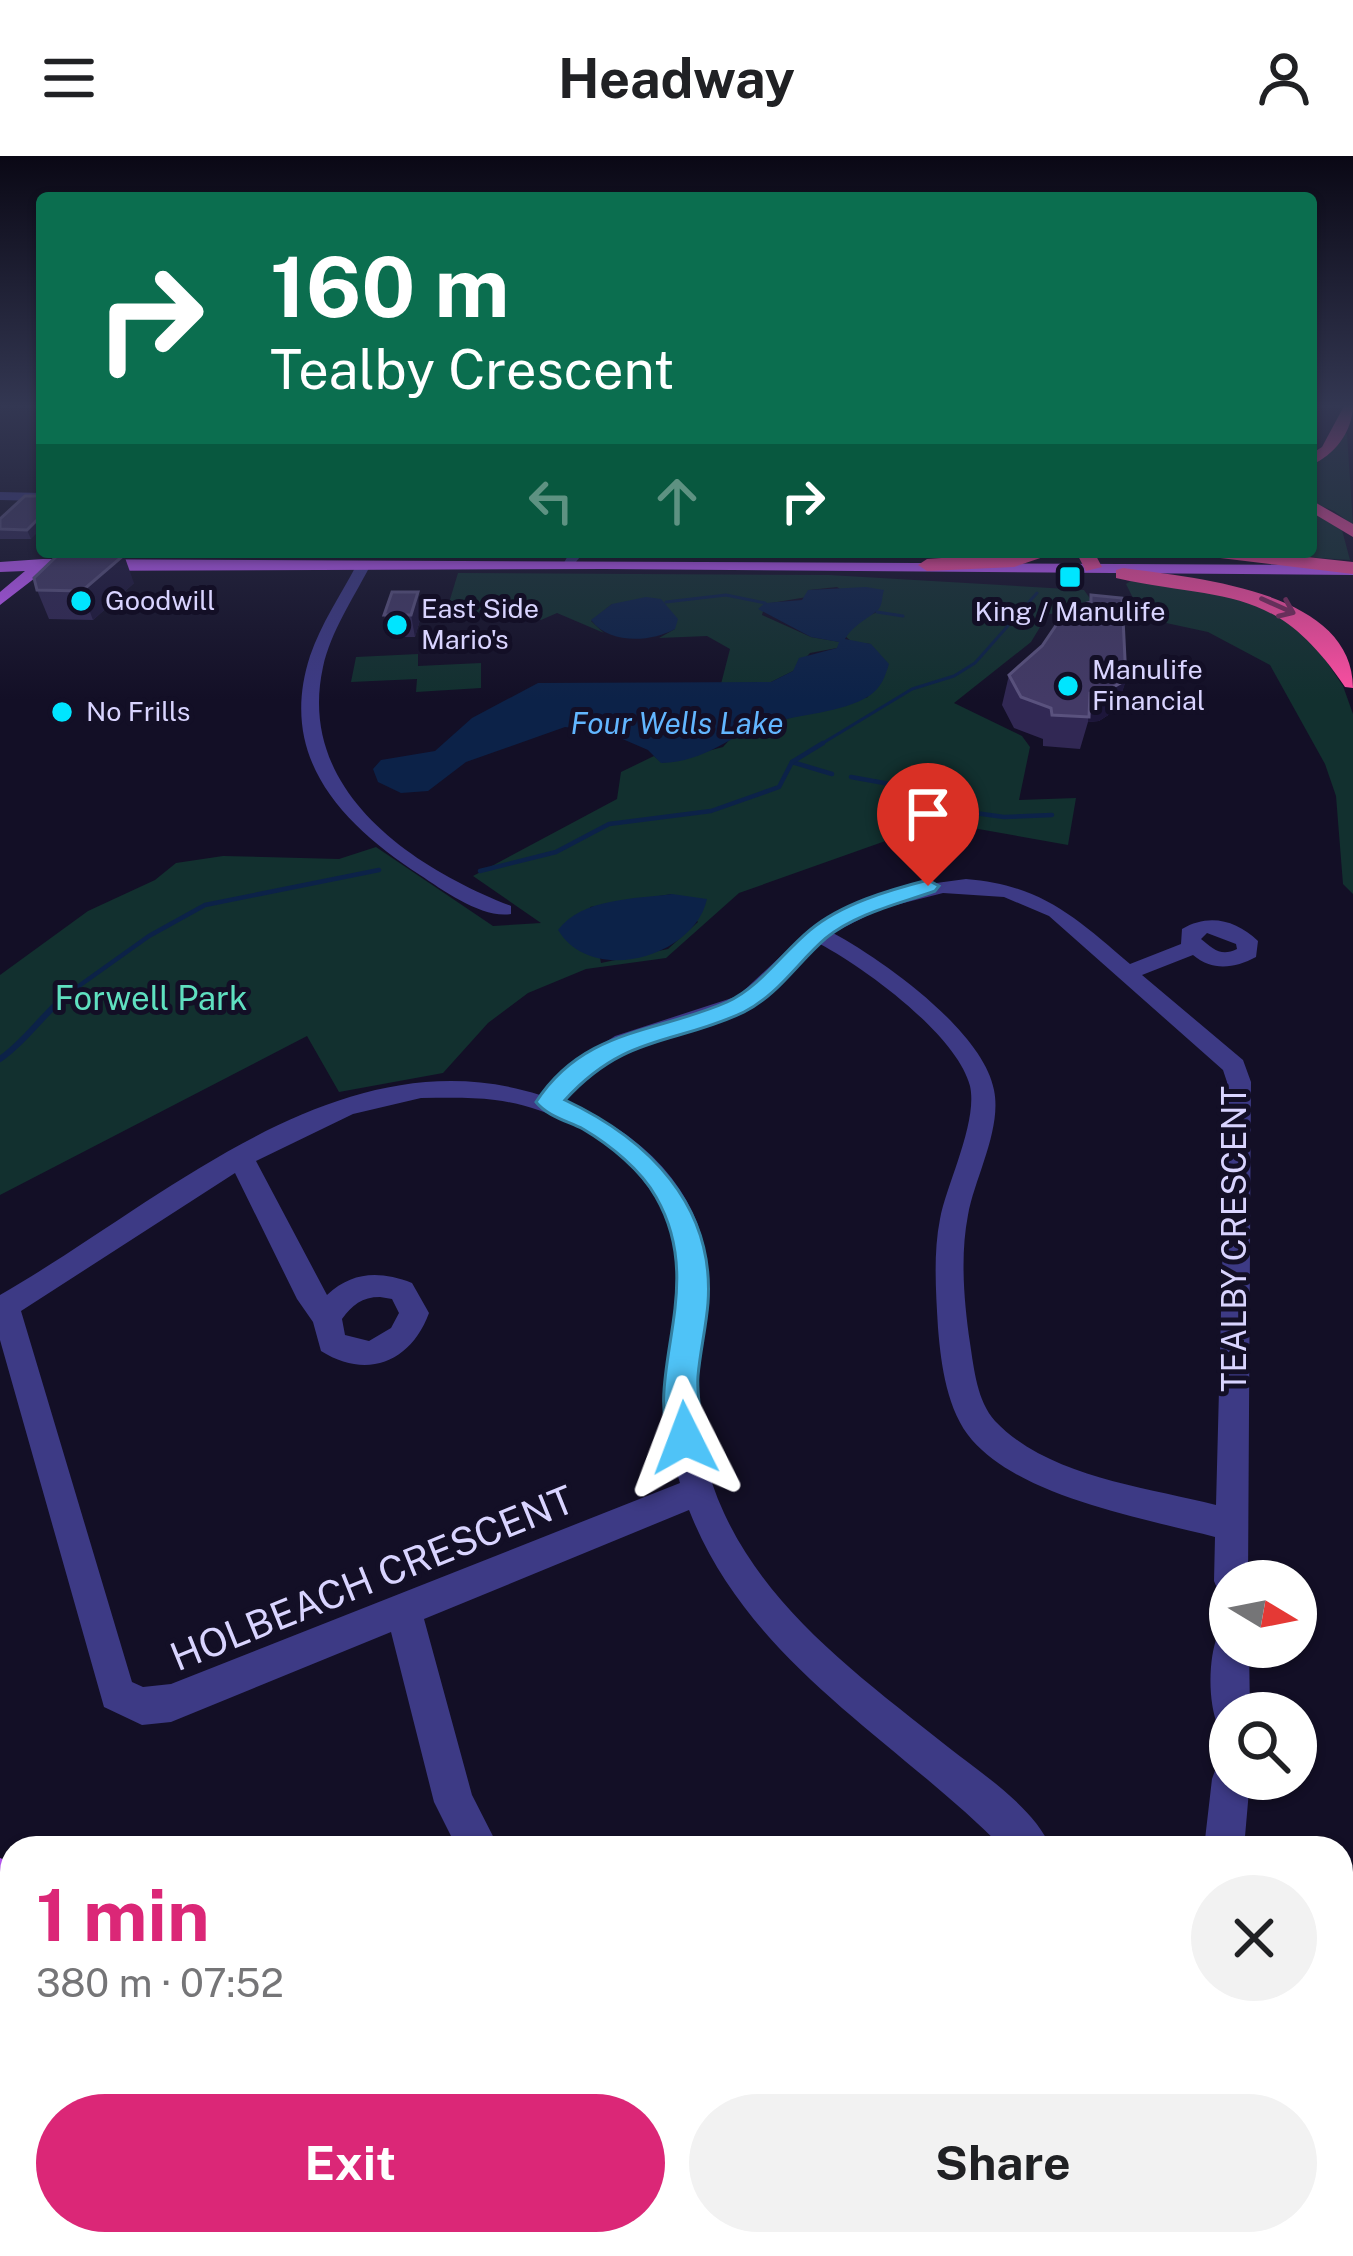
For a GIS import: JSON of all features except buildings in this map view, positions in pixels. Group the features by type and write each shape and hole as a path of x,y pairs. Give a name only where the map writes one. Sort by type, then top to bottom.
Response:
{"highway":[{"path":"1317,509 1353,532"},
{"path":"927,565 1028,558"},
{"path":"1252,558 1353,573"},
{"path":"1318,576 1353,573"},
{"path":"1123,574 1222,586 1290,610 1324,638 1353,682"}],"main road":[{"path":"571,559 1318,576"},
{"path":"8,588 71,569 571,559 927,565 1089,560 1353,573"},
{"path":"0,564 39,560 165,566"},
{"path":"39,560 71,569"},
{"path":"0,600 39,560"}],"street":[{"path":"363,566 322,645 312,685 316,747 328,782 368,825 420,866 480,903 504,910"},
{"name":"TEALBY CRESCENT","path":"548,1102 574,1075 633,1037 735,1007 789,968 818,934 844,916 928,886 980,882 1031,897 1057,911 1234,1066 1239,1082 1231,1560"},
{"path":"818,934 840,944 896,985 973,1064 984,1092 952,1228 957,1373 967,1409 981,1430 1016,1457 1072,1479 1230,1526"},
{"path":"1129,972 1193,947"},
{"path":"2,1308 308,1119 400,1091 496,1093 548,1102 595,1124 640,1158 668,1192 690,1244 694,1300 682,1381 685,1438 697,1492 731,1561 764,1607 855,1699 998,1812 1020,1836"},
{"path":"241,1158 307,1291 327,1318"},
{"name":"HOLBEACH CRESCENT","path":"2,1308 117,1694 142,1706 171,1703 697,1492"},
{"path":"404,1612 454,1802 472,1836"},
{"path":"1225,1836 1230,1800"}],"green space":[{"path":"1317,504 1352,504 1353,525"},
{"path":"1317,513 1342,530 1350,560 1317,558"},
{"name":"Forwell Park","path":"458,573 829,575 1084,590 1094,604 1072,613 1048,614 1031,642 954,703 1022,736 1030,747 1019,800 1076,798 1068,845 939,822 739,893 666,958 586,969 528,993 488,1023 443,1073 339,1092 307,1036 0,1195 0,975 88,911 155,880 176,863 223,856 339,859 376,847 493,926 541,923 473,876 617,799 621,772 654,756 662,763 723,747 732,737 767,724 868,697 871,644 852,642 845,636 854,623 877,612 837,587 765,604 762,615 811,637 840,642 837,648 810,653 793,671 771,682 721,684 730,649 707,636 659,638 675,629 612,604 591,621 604,633 557,613 541,620 510,607 491,614 445,616","holes":["672,894 698,922 668,949 601,963 590,907"]},
{"path":"1132,580 1227,591 1304,628 1343,686 1353,714 1353,894 1343,884 1336,796 1325,764 1270,665 1208,632 1143,618 1126,584"},
{"path":"418,654 418,666 481,663 481,688 416,692 417,679 351,682 356,657"}],"water":[{"name":"Four Wells Lake","path":"808,590 884,590 881,605 845,639 871,644 889,664 877,689 858,702 767,724 678,761 661,763 648,750 604,731 565,727 466,762 428,791 401,793 378,782 373,769 381,760 435,751 472,718 538,683 771,682 793,671 799,658 837,648 839,642 811,637 758,609 765,603 802,600"},
{"path":"661,599 678,619 675,629 631,639 609,634 591,620 612,604"},
{"path":"672,894 707,899 699,919 684,936 641,957 594,957 574,947 558,930 568,919 595,906"}],"waterway":[{"path":"818,746 912,689 954,676 975,663 1037,593"},
{"path":"666,602 726,595 765,603"},
{"path":"877,612 903,616"},
{"path":"792,762 823,743"},
{"path":"480,871 556,852 609,824 711,811 779,787 792,762"},
{"path":"792,762 832,774"},
{"path":"851,777 923,790"},
{"path":"946,809 1004,817 1052,815"},
{"path":"72,991 149,936 205,905 379,870"},
{"path":"0,1059 72,991"}],"place":[{"name":"King / Manulife","path":"1070,577"},
{"name":"Goodwill","path":"81,601"},
{"name":"East Side Mario's","path":"397,625"},
{"name":"Manulife Financial","path":"1068,686"},
{"name":"No Frills","path":"62,712"}],"route":[{"path":"685,1438 682,1381 694,1300 690,1244 668,1192 640,1158 595,1124 548,1102 574,1075 633,1037 735,1007 789,968 818,934 844,916 928,886"}]}
